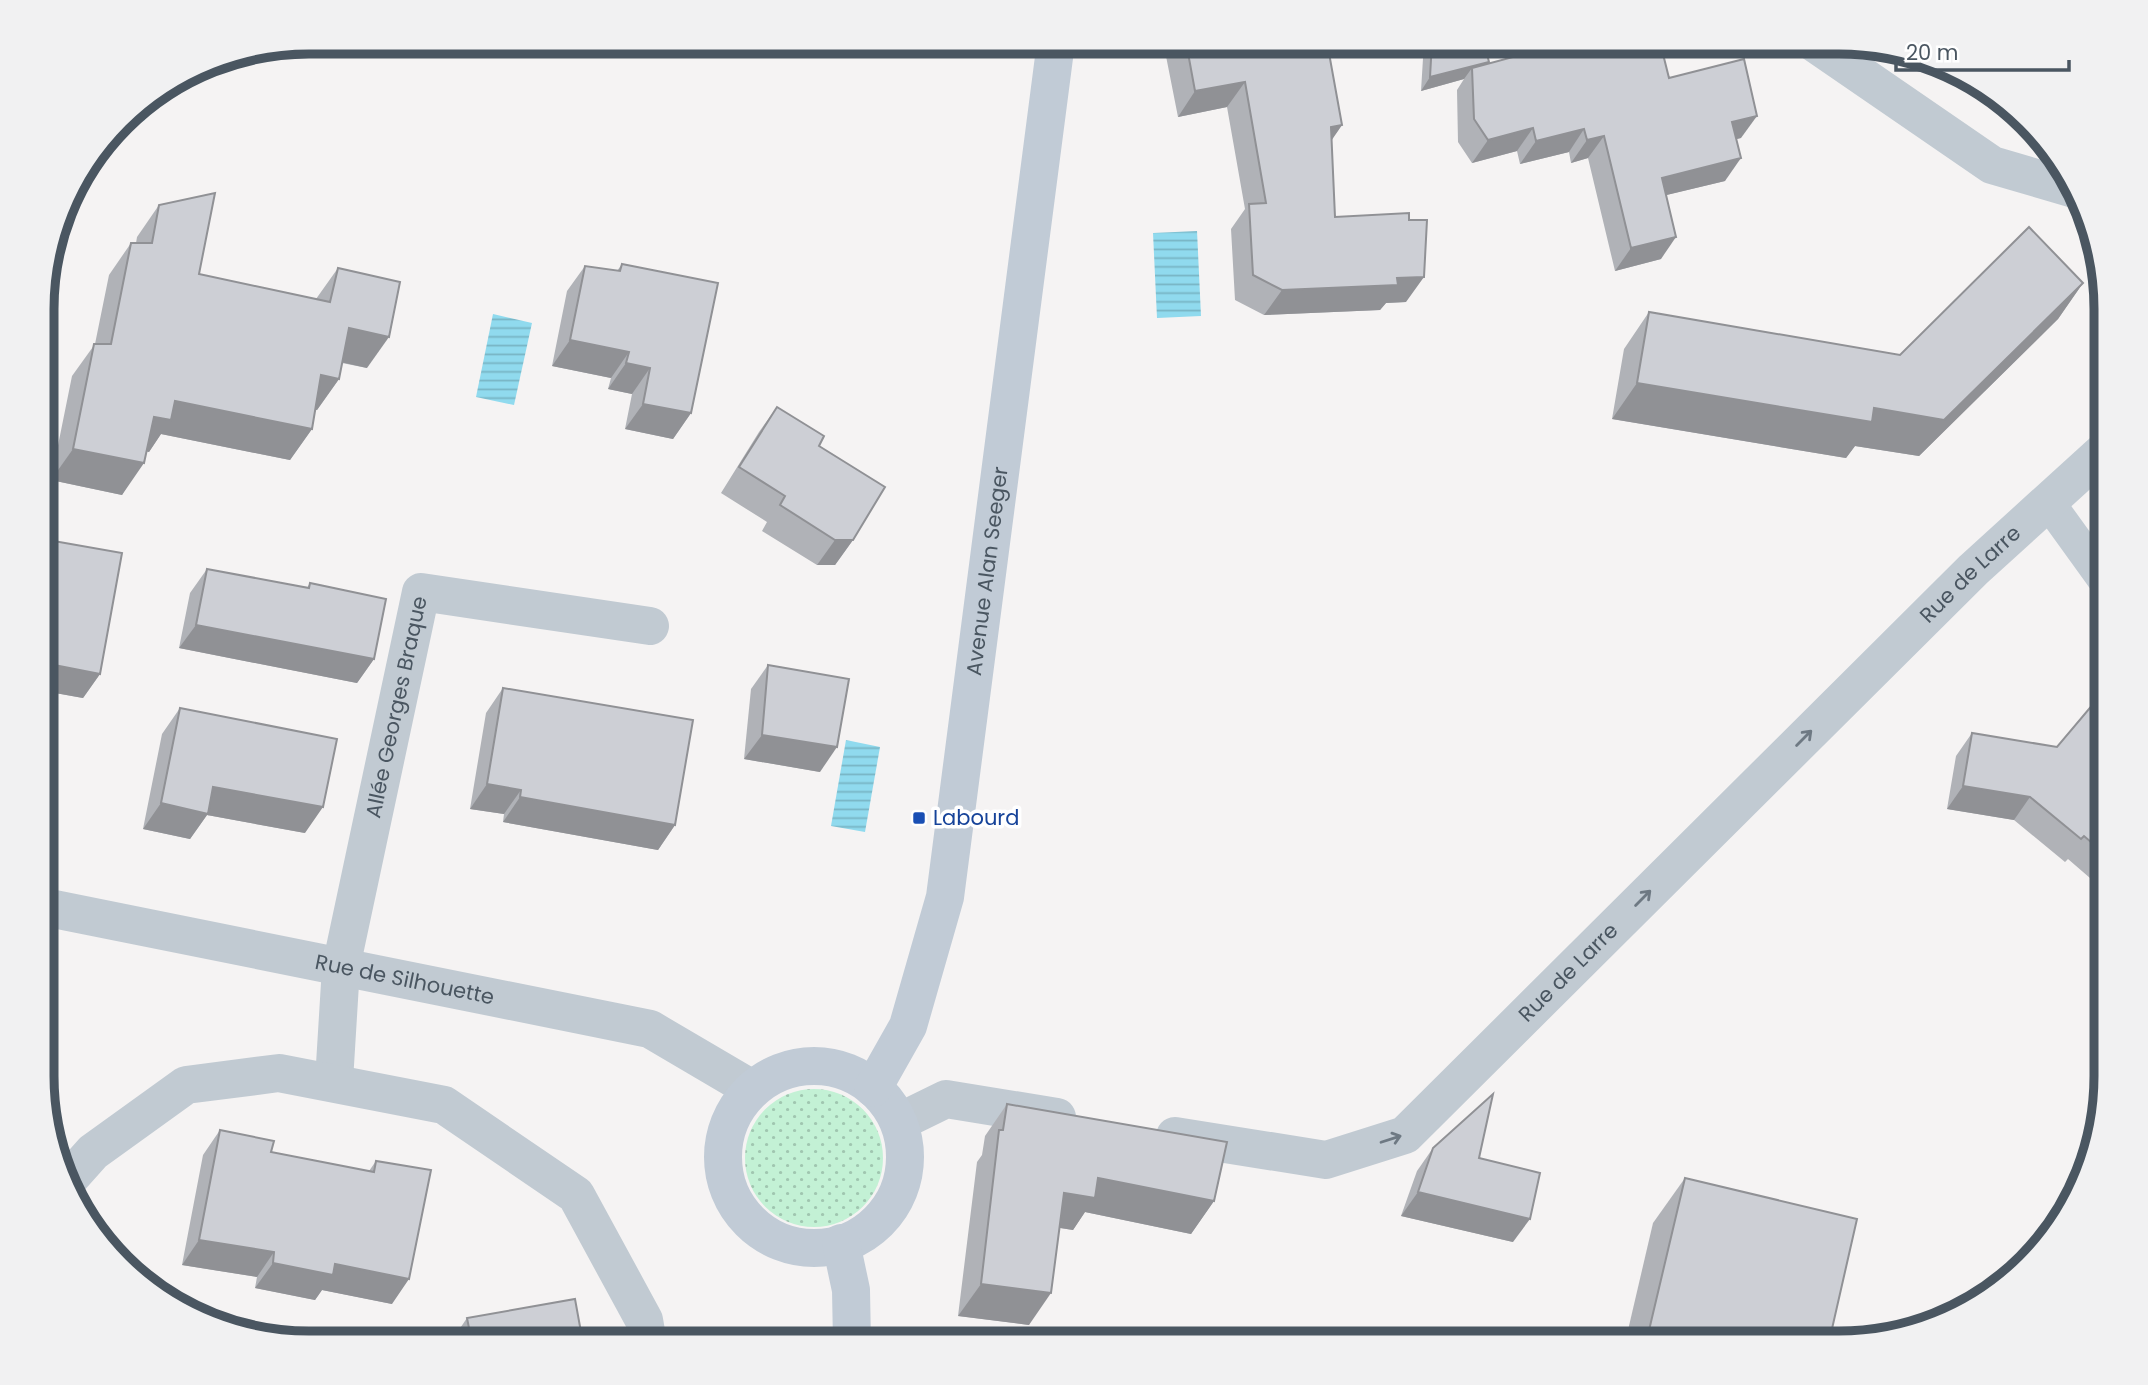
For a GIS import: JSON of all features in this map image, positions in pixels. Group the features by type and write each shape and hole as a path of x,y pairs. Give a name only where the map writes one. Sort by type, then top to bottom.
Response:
{"main road":[{"name":"Avenue Alan Seeger","path":"873,1088 908,1026 945,897 1054,54"},
{"path":"826,1066 851,1073 873,1088 899,1122 906,1155 901,1184 888,1211 875,1224 841,1243 811,1248 780,1242 754,1226 734,1202 724,1173 723,1143 733,1114 752,1089 774,1074 799,1067 826,1066"},
{"path":"841,1243 851,1290 852,1331"}],"street":[{"path":"1831,54 1992,164 2061,185"},
{"name":"Rue de Larre","path":"1136,1130 1326,1160 1405,1135 1973,570 2094,460"},
{"name":"Allée Georges Braque","path":"341,967 421,592 650,626"},
{"name":"Rue de Silhouette","path":"54,909 650,1029 752,1089"},
{"path":"334,1081 341,967"},
{"path":"74,1173 93,1152 186,1085 279,1073 334,1081 444,1105 576,1195 644,1320 646,1331"},
{"path":"899,1122 946,1100 1095,1123"}],"lane":[{"path":"2048,502 2094,565"}],"green space":[{"path":"814,1089 840,1095 862,1110 877,1132 883,1158 877,1184 862,1206 840,1221 814,1227 788,1221 766,1206 751,1184 745,1158 751,1132 766,1110 788,1095"}],"water":[{"path":"1197,231 1201,316 1157,318 1153,233"},
{"path":"493,314 532,323 514,405 476,397"},
{"path":"846,740 880,747 865,832 831,826"}],"building":[{"path":"1188,54 1329,54 1342,125 1331,127 1335,217 1409,213 1409,220 1427,220 1424,277 1397,278 1398,285 1282,290 1253,275 1249,204 1266,203 1245,82 1195,91"},
{"path":"1431,54 1487,54 1489,62 1430,77"},
{"path":"1524,54 1663,54 1669,78 1744,59 1757,116 1732,122 1741,158 1662,178 1676,237 1631,248 1604,136 1587,140 1584,129 1536,141 1533,128 1488,140 1474,119 1472,68"},
{"path":"215,193 199,274 330,302 338,268 400,282 389,337 349,328 339,379 321,375 312,429 175,401 171,420 154,417 144,463 73,449 94,344 111,344 131,243 152,243 159,205"},
{"path":"2029,227 2083,283 1944,420 1874,408 1872,422 1637,383 1649,312 1900,355"},
{"path":"622,264 718,283 691,413 643,404 650,368 626,363 629,352 570,340 585,266 620,271"},
{"path":"777,407 824,436 819,446 885,487 853,540 835,540 780,505 785,496 739,467"},
{"path":"54,541 122,553 100,674 54,665"},
{"path":"207,569 309,588 310,583 386,599 374,659 196,625"},
{"path":"768,665 849,679 837,747 762,735"},
{"path":"503,688 693,720 675,825 520,797 521,790 487,784"},
{"path":"2094,703 2094,845 2084,836 2081,839 2030,797 1963,786 1972,733 2057,747"},
{"path":"180,708 337,739 323,807 213,787 208,814 161,803"},
{"path":"1493,1094 1479,1158 1540,1173 1530,1219 1418,1192 1433,1148"},
{"path":"1007,1104 1227,1142 1214,1201 1098,1178 1095,1198 1064,1193 1051,1293 981,1284 999,1130 1003,1130"},
{"path":"220,1130 274,1141 271,1152 374,1172 376,1161 431,1170 409,1279 335,1264 333,1275 273,1263 274,1252 199,1240"},
{"path":"1685,1178 1857,1219 1832,1331 1649,1331"},
{"path":"575,1299 581,1331 470,1331 467,1318"}],"place":[{"name":"Labourd","path":"919,818"}]}
